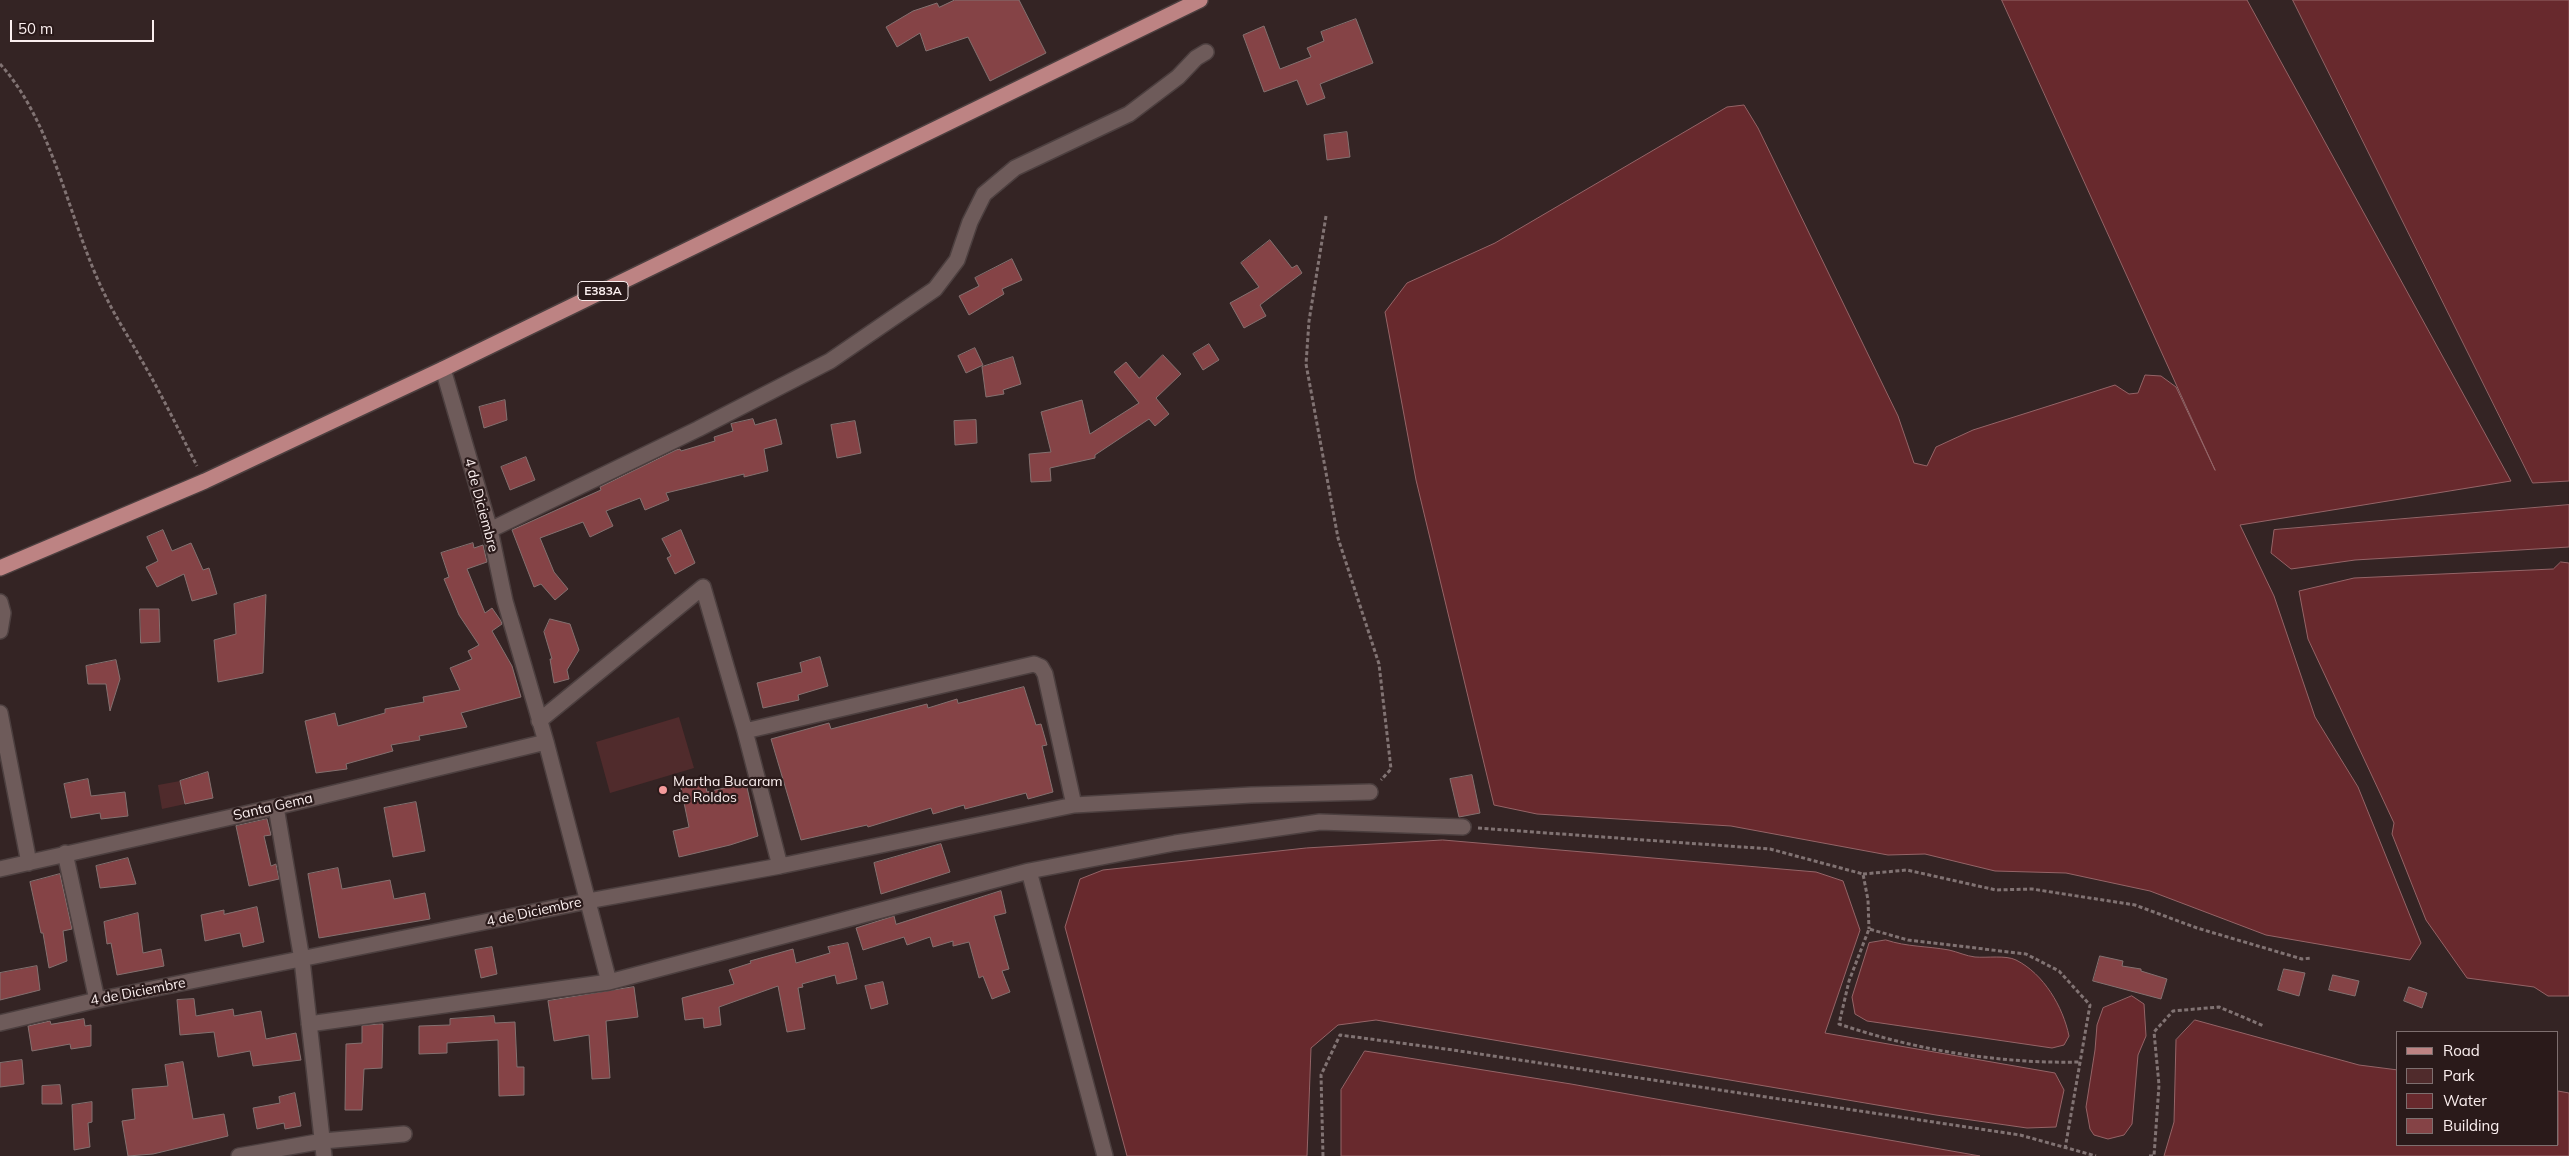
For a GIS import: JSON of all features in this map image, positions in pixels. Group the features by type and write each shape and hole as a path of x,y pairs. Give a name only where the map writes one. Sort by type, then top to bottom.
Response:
{"main road":[{"name":"E383A","path":"0,568 205,481 443,369 1200,0"}],"street":[{"path":"490,530 698,429 830,361 935,288 957,260 970,222 984,194 1015,168 1129,114 1178,77 1196,58 1206,52"},
{"name":"4 de Diciembre","path":"0,1023 98,1000 588,901 546,742 505,601 490,530 443,369"},
{"path":"539,721 703,587 745,731 780,866"},
{"path":"0,602 3,613 0,631"},
{"path":"745,731 1034,664 1041,667 1046,674 1074,805"},
{"path":"0,713 29,862"},
{"name":"Santa Gema","path":"0,868 276,807 546,742"},
{"path":"609,982 588,901 780,866 1074,805 1251,795 1370,792"},
{"path":"276,807 302,960 324,1149"},
{"path":"309,1024 609,982 1029,871 1175,843 1320,822 1463,827"},
{"path":"65,854 98,1000"},
{"path":"1029,871 1105,1156"},
{"path":"239,1156 324,1149 404,1134"}],"path":[{"path":"0,64 17,83 47,146 74,222 104,295 143,363 205,481"},
{"path":"1326,216 1309,321 1306,364 1338,538 1379,664 1391,769 1370,792"},
{"path":"1463,827 1535,834 1770,849 1862,874 1907,870 1996,890 2032,889 2135,904 2197,928 2302,959 2312,958"},
{"path":"1862,874 1868,900 1869,929 1849,981 1839,1024 1867,1033 1946,1051 2049,1063 2080,1062"},
{"path":"1869,929 1908,940 2026,954 2059,971 2090,1005 2065,1149"},
{"path":"2149,1156 2154,1156 2159,1085 2154,1032 2173,1011 2219,1007 2264,1026"},
{"path":"1323,1156 1322,1075 1340,1035 1954,1124 2020,1135 2065,1149 2096,1156"}],"green space":[{"path":"679,717 694,768 610,793 596,742"},
{"path":"180,781 185,804 162,809 158,785"}],"water":[{"path":"2002,0 2247,0 2511,481 2240,525 2274,596 2315,717 2358,787 2421,943 2410,960 2266,935 2150,891 2066,873 1995,871 1925,854 1888,855 1731,826 1537,814 1494,805 1416,480 1385,312 1407,283 1495,243 1727,107 1744,105 1758,128 1898,416 1914,463 1927,466 1936,447 1973,430 2115,385 2129,394 2138,393 2145,375 2161,376 2176,387 2215,470"},
{"path":"2293,0 2569,0 2569,481 2533,483"},
{"path":"2569,505 2569,547 2355,560 2291,569 2271,553 2274,530"},
{"path":"2561,562 2569,563 2569,996 2548,996 2534,987 2467,978 2426,920 2392,834 2394,823 2308,639 2299,591 2354,578 2553,569"},
{"path":"1443,840 1816,872 1843,881 1860,930 1825,1033 2055,1073 2064,1090 2056,1127 2027,1128 1936,1115 1376,1020 1338,1025 1311,1048 1307,1156 1127,1156 1065,927 1080,879 1103,870 1306,848"},
{"path":"1886,940 1949,950 1972,956 2002,957 2016,960 2035,974 2051,992 2062,1014 2069,1036 2064,1045 2052,1048 1867,1021 1855,1014 1852,997 1869,943"},
{"path":"2132,996 2144,1004 2146,1036 2138,1055 2132,1124 2124,1135 2108,1139 2094,1135 2090,1129 2086,1107 2097,1025 2103,1008"},
{"path":"2195,1020 2359,1065 2396,1070 2396,1146 2559,1146 2559,1091 2569,1093 2569,1156 2164,1156 2174,1122 2176,1040"},
{"path":"1365,1051 1571,1084 1980,1156 1341,1156 1341,1090"}],"building":[{"path":"955,0 1019,0 1046,53 990,81 968,37 926,51 920,33 897,47 886,27 913,11 937,3 939,7"},
{"path":"1356,19 1373,63 1320,84 1325,98 1307,105 1297,80 1264,92 1243,35 1264,26 1280,69 1311,57 1307,48 1324,41 1321,32"},
{"path":"1347,132 1350,157 1327,160 1324,135"},
{"path":"1270,240 1292,268 1297,265 1302,273 1260,305 1266,316 1244,328 1230,303 1259,287 1241,263"},
{"path":"1012,259 1022,280 1002,289 1004,294 969,315 959,296 979,286 975,278"},
{"path":"1209,344 1219,360 1203,370 1193,354"},
{"path":"975,348 983,365 966,373 958,356"},
{"path":"1163,355 1181,374 1156,398 1169,414 1155,426 1149,419 1095,455 1095,458 1050,468 1051,481 1031,482 1029,454 1051,452 1041,412 1082,400 1090,434 1139,403 1114,372 1126,362 1139,378"},
{"path":"1013,357 1021,384 1003,390 1004,394 986,397 982,367"},
{"path":"505,400 507,420 484,428 479,407"},
{"path":"753,419 755,425 776,419 782,444 764,449 768,471 744,477 744,474 666,493 669,500 645,510 640,498 606,511 613,526 590,537 583,522 540,538 554,572 568,589 555,600 541,584 534,587 512,530 601,490 600,487 676,450 680,449 681,451 715,441 714,437 733,431 731,424"},
{"path":"976,420 977,443 955,445 954,421"},
{"path":"855,421 861,453 837,458 831,425"},
{"path":"526,457 535,480 510,490 501,467"},
{"path":"163,530 172,551 191,543 203,570 209,568 217,594 192,601 184,574 157,587 146,567 158,561 147,537"},
{"path":"681,530 695,563 675,574 667,558 671,556 662,539"},
{"path":"473,543 474,548 483,545 487,562 467,569 485,613 492,608 501,621 502,624 492,631 512,666 521,697 461,713 467,727 419,736 420,740 391,745 393,751 346,764 347,769 316,773 305,721 335,713 338,726 385,713 385,709 424,702 423,697 460,690 450,668 472,659 468,651 479,645 459,615 444,579 449,577 441,553"},
{"path":"266,595 263,673 218,682 214,640 236,634 234,604"},
{"path":"140,609 159,609 160,642 141,643"},
{"path":"550,619 570,624 579,650 567,670 569,679 554,683 550,659 552,659 544,632"},
{"path":"820,657 828,686 798,695 799,700 763,708 757,683 802,672 800,663"},
{"path":"116,660 120,679 110,711 106,684 88,684 86,666"},
{"path":"1024,687 1036,725 1041,724 1047,745 1042,746 1053,792 1028,799 1026,793 965,809 964,805 933,814 931,808 868,827 867,825 801,840 771,739 829,723 831,729 927,704 928,708 957,699 958,703"},
{"path":"208,772 213,798 185,804 180,781"},
{"path":"1472,775 1480,813 1459,817 1450,779"},
{"path":"88,779 91,796 125,792 128,816 101,819 100,813 71,818 64,784"},
{"path":"705,783 707,792 746,783 758,836 730,845 679,857 673,831 689,827 681,788"},
{"path":"416,802 425,851 393,857 384,808"},
{"path":"267,819 271,835 264,836 271,866 276,864 279,879 249,886 236,826"},
{"path":"941,844 950,872 881,894 874,863"},
{"path":"128,858 136,884 100,888 96,866"},
{"path":"338,868 342,889 390,880 394,899 425,893 430,919 319,938 308,874"},
{"path":"60,874 72,929 63,931 67,961 49,968 43,933 41,933 30,882"},
{"path":"1001,891 1006,913 994,916 1009,969 1002,971 1010,992 992,999 983,976 979,978 969,942 953,946 953,941 933,947 930,937 907,945 904,937 863,950 856,928 894,916 896,924"},
{"path":"257,907 264,942 243,947 240,933 205,941 201,915 224,910 224,914"},
{"path":"138,913 143,953 161,949 164,966 117,975 111,943 107,944 104,922"},
{"path":"848,943 857,979 837,984 835,975 802,984 803,987 798,988 805,1029 787,1032 778,986 719,1007 721,1025 704,1028 703,1018 685,1020 682,998 734,984 729,970 751,963 750,961 793,949 796,963 830,953 828,947"},
{"path":"492,947 497,974 481,978 475,950"},
{"path":"2100,956 2123,961 2122,966 2141,969 2141,971 2167,979 2161,999 2093,981"},
{"path":"37,966 40,990 0,1000 0,973"},
{"path":"2284,969 2305,973 2299,996 2278,990"},
{"path":"2333,975 2359,981 2355,996 2329,990"},
{"path":"883,982 888,1004 871,1009 865,986"},
{"path":"634,987 638,1017 606,1021 610,1078 592,1079 589,1035 554,1041 548,1001"},
{"path":"2409,987 2427,993 2422,1008 2404,1001"},
{"path":"194,999 196,1016 233,1009 234,1016 261,1011 266,1039 296,1033 301,1060 253,1066 250,1051 218,1057 214,1032 180,1035 177,1000"},
{"path":"494,1016 495,1023 515,1022 517,1067 524,1067 524,1095 499,1096 498,1040 447,1043 447,1053 419,1054 419,1026 450,1025 450,1019"},
{"path":"84,1019 85,1026 91,1025 91,1046 71,1049 70,1044 32,1051 28,1026 50,1021 51,1024"},
{"path":"383,1024 382,1068 364,1069 362,1110 345,1110 346,1044 362,1043 362,1026"},
{"path":"22,1060 24,1084 0,1087 0,1063"},
{"path":"183,1062 193,1119 224,1114 228,1136 153,1154 128,1156 122,1121 135,1119 132,1089 168,1086 165,1065"},
{"path":"60,1085 62,1104 42,1104 42,1086"},
{"path":"295,1093 301,1126 285,1129 284,1123 257,1129 253,1108 280,1103 279,1097"},
{"path":"92,1102 92,1122 88,1123 90,1147 74,1150 72,1105"}],"place":[{"name":"Martha Bucaram de Roldos","path":"663,790"}]}
